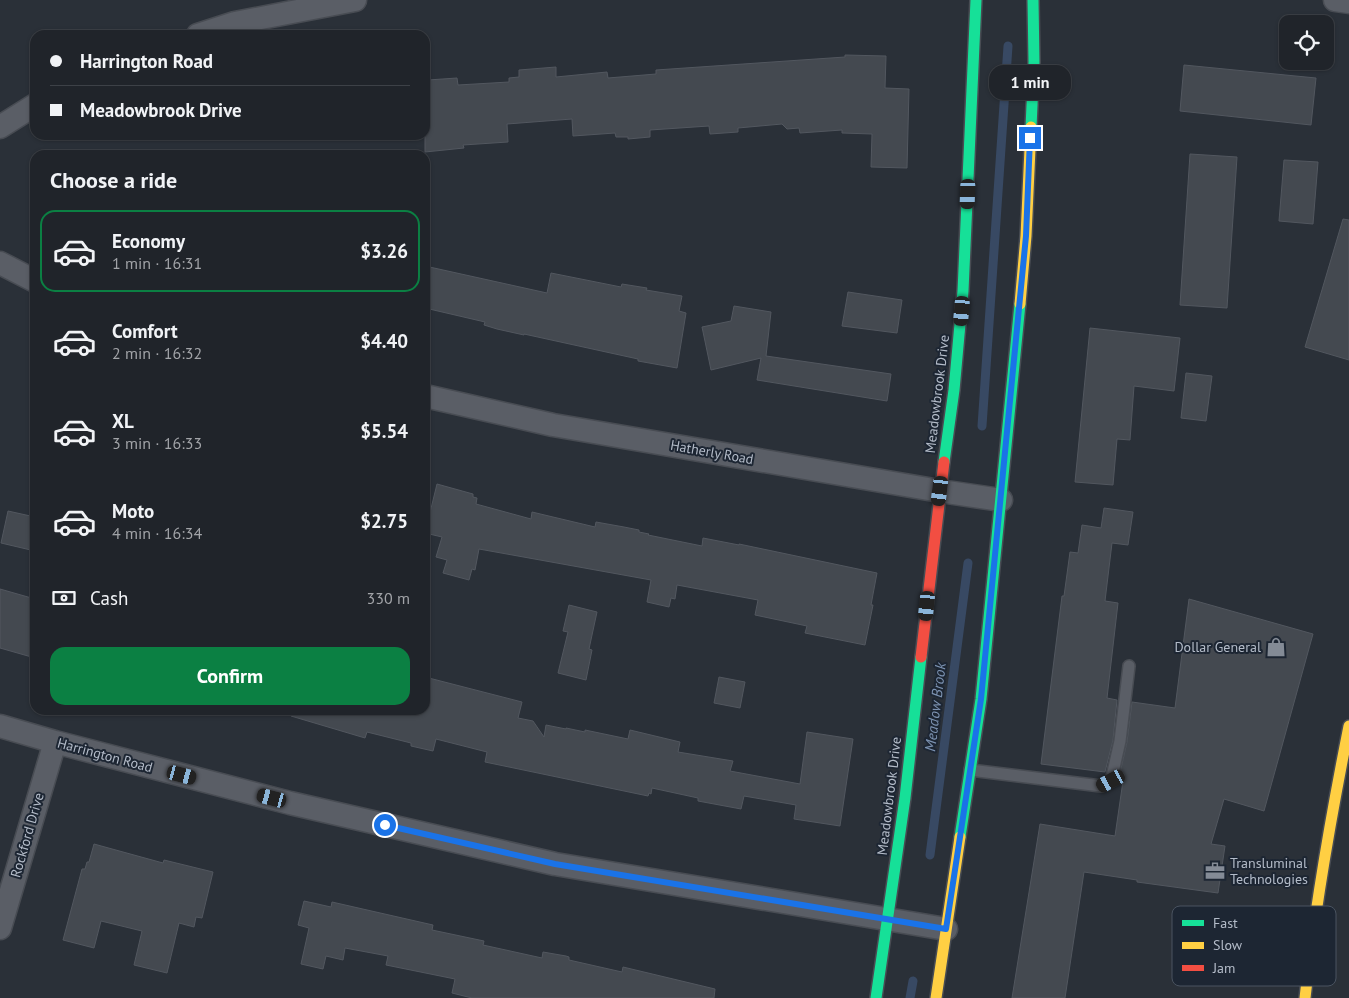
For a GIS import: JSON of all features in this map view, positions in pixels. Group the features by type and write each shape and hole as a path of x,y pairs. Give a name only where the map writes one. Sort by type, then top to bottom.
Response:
{"street":[{"path":"213,30 235,23 355,0"},
{"name":"Meadowbrook Drive","path":"876,998 906,798 940,491 954,390 963,291 976,0"},
{"path":"936,998 981,699 1001,500 1026,236 1034,62 1033,0"},
{"path":"1335,0 1349,2"},
{"path":"0,127 30,108"},
{"path":"0,263 30,278"},
{"name":"Hatherly Road","path":"430,397 553,425 1001,500"},
{"name":"Harrington Road","path":"0,726 290,803 555,864 946,929"},
{"path":"1317,906 1325,850 1349,726"},
{"name":"Rockford Drive","path":"0,928 55,742"}],"lane":[{"path":"970,770 1101,786 1111,781 1120,741 1129,666"}],"building":[{"path":"845,55 886,56 885,88 909,89 907,168 871,167 872,134 842,133 842,130 800,133 799,128 787,129 782,124 738,128 738,132 710,134 709,126 650,130 650,137 628,139 628,137 616,137 615,133 573,136 572,119 507,124 508,142 463,145 464,148 430,151 425,150 425,140 430,140 430,80 457,78 458,85 509,82 509,78 519,77 519,70 556,67 556,77 607,72 608,78 656,74 656,70 845,57"},
{"path":"1184,65 1316,78 1311,125 1180,111"},
{"path":"1190,154 1237,157 1227,308 1180,305"},
{"path":"1284,160 1318,162 1313,224 1279,221"},
{"path":"1343,219 1349,220 1349,360 1305,347"},
{"path":"430,267 547,293 551,273 621,287 622,284 647,288 646,290 682,296 679,311 686,313 677,368 497,329 484,325 485,322 430,309"},
{"path":"848,292 902,300 897,333 842,326"},
{"path":"734,306 771,312 766,356 891,374 887,401 757,380 761,358 711,370 702,327 731,321"},
{"path":"1090,328 1180,338 1174,391 1134,386 1130,440 1117,439 1113,485 1075,482"},
{"path":"1186,373 1212,376 1206,421 1181,418"},
{"path":"437,484 473,494 473,497 477,498 476,504 531,519 532,512 595,527 596,522 639,530 639,532 648,535 702,546 703,538 877,573 865,645 805,633 807,626 755,615 758,600 677,585 675,599 671,598 669,607 647,602 651,580 479,549 475,570 472,569 469,580 443,573 447,560 436,557 442,537 430,534 430,513"},
{"path":"1104,508 1133,512 1128,545 1112,543 1105,601 1118,603 1107,698 1117,700 1113,740 1105,772 1041,764 1062,596 1064,596 1070,552 1078,553 1082,525 1101,528"},
{"path":"8,511 30,516 30,550 1,543"},
{"path":"0,589 30,598 30,657 0,648"},
{"path":"1189,599 1313,634 1264,811 1224,799 1211,844 1225,846 1218,893 1137,882 1137,880 1084,872 1065,998 1012,998 1040,824 1115,836 1124,774 1120,773 1127,742 1132,702 1175,708"},
{"path":"569,605 597,612 589,649 592,650 586,680 558,673 568,632 563,631"},
{"path":"719,677 745,682 740,708 714,703"},
{"path":"430,678 522,702 518,718 533,721 544,737 546,725 585,732 585,730 628,739 630,730 680,742 678,752 733,761 730,771 800,784 807,732 853,739 840,826 794,819 796,805 744,796 741,809 698,801 698,798 652,788 651,794 649,793 648,796 485,762 487,752 436,739 433,751 411,746 411,743 367,732 365,738 291,716 430,715"},
{"path":"94,844 163,863 164,860 213,872 202,918 196,917 194,927 179,923 167,973 134,965 142,931 101,921 94,948 63,940 82,869 85,869 87,862 89,862"},
{"path":"304,901 331,907 332,902 433,925 432,930 484,941 483,945 542,958 543,952 566,956 569,957 569,960 622,972 623,967 715,989 714,998 472,998 452,993 455,979 386,965 388,956 345,948 343,960 326,956 323,969 301,964 309,928 298,925"}],"waterway":[{"name":"Meadow Brook","path":"982,426 1008,46"},
{"name":"Meadow Brook","path":"930,855 968,563"},
{"name":"Meadow Brook","path":"910,998 913,981"}],"traffic: fast":[{"path":"944,462 954,390 963,291 976,0"},
{"path":"1031,127 1034,62 1033,0"},
{"path":"960,837 981,699 1020,304"},
{"path":"876,998 905,798 921,657"}],"traffic: slow":[{"path":"1020,304 1026,236 1031,127"},
{"path":"1317,906 1349,726"},
{"path":"936,998 960,837"},
{"path":"1305,998 1307,986"}],"traffic: jam":[{"path":"921,657 944,462"}],"place":[{"name":"Dollar General","path":"1276,647"},
{"name":"Transluminal Technologies","path":"1215,871"}],"route":[{"path":"385,825 555,864 946,929 981,699 1026,236 1030,138"}]}
